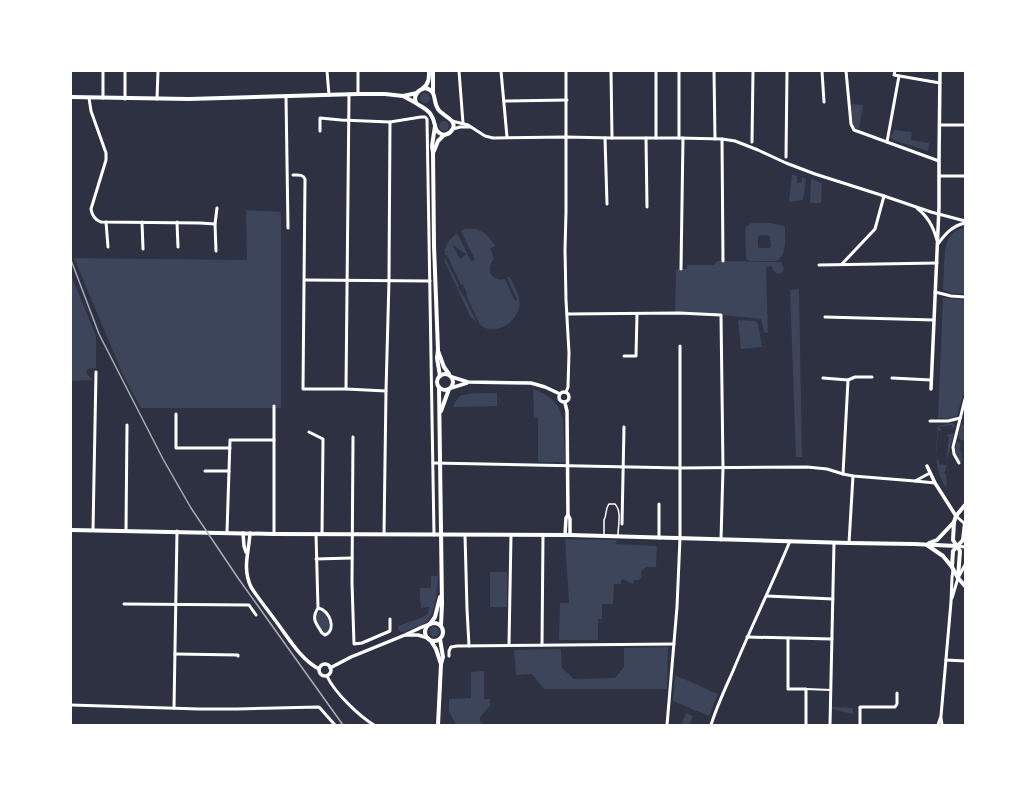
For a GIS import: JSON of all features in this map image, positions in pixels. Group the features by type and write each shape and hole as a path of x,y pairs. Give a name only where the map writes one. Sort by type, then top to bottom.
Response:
{"main road":[{"path":"416,103 415,98 417,93 426,86 428,82 429,71"},
{"path":"433,71 433,92 435,104 438,110 452,120 454,125 449,134 444,135 438,141 433,153"},
{"path":"421,89 427,88 433,92"},
{"path":"71,97 157,99 349,94 385,94 403,96 417,93"},
{"path":"403,96 427,110 434,119 435,126 432,146 437,358 440,376 438,385 442,521 441,625 443,631 440,639 442,657 438,725"},
{"path":"435,126 438,132 444,135"},
{"path":"438,350 444,367 453,384 440,414"},
{"path":"440,376 444,374 450,376"},
{"path":"439,387 444,390 450,388"},
{"path":"958,578 960,551 953,540 954,522 956,516 965,505"},
{"path":"927,544 937,540 954,522"},
{"path":"953,569 953,551 963,540 965,524"},
{"path":"71,530 274,534 567,535 957,546"},
{"path":"927,544 943,556 965,586"},
{"path":"441,664 436,649 429,639 426,631 436,613 442,591"},
{"path":"429,625 434,622 441,625"},
{"path":"429,639 435,641 440,639"}],"street":[{"path":"103,71 103,98"},
{"path":"125,99 126,71"},
{"path":"157,99 158,71"},
{"path":"328,71 328,95"},
{"path":"358,71 358,94"},
{"path":"459,71 463,123"},
{"path":"501,71 507,137"},
{"path":"565,402 568,401 569,398 566,392 568,387 569,353 565,250 566,71"},
{"path":"611,71 612,138"},
{"path":"656,71 656,138"},
{"path":"679,71 681,138 681,268"},
{"path":"714,71 715,139"},
{"path":"752,142 753,71"},
{"path":"786,157 787,71"},
{"path":"822,71 824,102"},
{"path":"846,71 851,124 854,130 939,161"},
{"path":"895,71 894,75 940,83"},
{"path":"931,389 939,214 940,71"},
{"path":"887,142 899,76"},
{"path":"346,389 349,94"},
{"path":"286,96 288,228"},
{"path":"89,98 91,112 106,153 106,160 93,204 92,212 96,219 101,222 177,222 215,224"},
{"path":"504,100 567,100"},
{"path":"320,131 320,118 349,121 390,122 426,117 428,122 434,535"},
{"path":"452,120 463,123 488,137 681,138 722,139 735,141 815,174 965,222"},
{"path":"384,534 386,391 390,280 390,122"},
{"path":"940,125 965,125"},
{"path":"453,129 460,127 471,127"},
{"path":"605,138 607,204"},
{"path":"646,138 647,207"},
{"path":"722,139 723,261"},
{"path":"293,175 302,175 305,180 303,389 386,391"},
{"path":"939,176 965,176"},
{"path":"842,264 875,229 884,196"},
{"path":"914,206 929,220 938,244"},
{"path":"216,251 215,224 218,208"},
{"path":"106,222 108,247"},
{"path":"142,222 143,249"},
{"path":"177,222 178,247"},
{"path":"938,244 950,229 965,222"},
{"path":"819,265 937,264"},
{"path":"304,280 430,281"},
{"path":"935,292 951,296 965,297"},
{"path":"567,314 721,315 723,468 721,540"},
{"path":"624,356 636,356 637,314"},
{"path":"825,316 934,320"},
{"path":"668,725 677,607 680,538 680,346"},
{"path":"93,530 96,372"},
{"path":"450,376 468,382 531,383 545,387 560,394 566,392"},
{"path":"823,378 848,380 855,376 872,377"},
{"path":"892,378 931,380"},
{"path":"843,474 848,380"},
{"path":"450,388 468,382"},
{"path":"560,394 559,399 562,402 565,402"},
{"path":"959,463 954,454 953,447 965,399"},
{"path":"565,402 567,411 568,465 568,515 566,518 567,535"},
{"path":"274,406 274,534"},
{"path":"176,414 176,448 230,448"},
{"path":"930,421 948,421 960,418"},
{"path":"126,531 127,425"},
{"path":"622,524 624,427"},
{"path":"309,432 323,439 322,534"},
{"path":"353,437 352,558 354,644 362,643 390,631 390,619"},
{"path":"227,532 230,440 274,440"},
{"path":"433,463 680,468 807,467 827,469 853,476 935,483"},
{"path":"927,466 935,483 956,516 965,524"},
{"path":"205,471 229,471"},
{"path":"915,481 930,473"},
{"path":"849,543 853,476"},
{"path":"659,538 660,504"},
{"path":"174,708 177,531"},
{"path":"243,533 244,546 247,553"},
{"path":"250,533 246,569 254,591 308,662 319,669 321,675 327,676"},
{"path":"316,534 318,608 314,618 322,633 326,635 331,629 330,617 325,610 318,608"},
{"path":"465,535 466,609 469,646"},
{"path":"509,645 512,535"},
{"path":"542,645 543,535"},
{"path":"711,725 747,637 767,596 790,542"},
{"path":"830,725 834,543"},
{"path":"957,546 965,547"},
{"path":"316,559 352,558"},
{"path":"951,602 958,578 965,565"},
{"path":"942,725 941,716 953,569"},
{"path":"767,596 833,599"},
{"path":"124,604 249,605 256,615"},
{"path":"330,668 351,657 429,625"},
{"path":"405,635 418,635 429,639"},
{"path":"747,637 832,639"},
{"path":"788,638 788,689 831,690"},
{"path":"449,656 451,647 457,646 674,644"},
{"path":"175,654 238,654 238,656"},
{"path":"946,660 965,661"},
{"path":"319,669 324,665 330,668"},
{"path":"327,676 331,672 330,668"},
{"path":"327,676 332,686 356,711 374,725"},
{"path":"806,689 806,725"},
{"path":"860,725 860,707 894,707 897,704 897,693"},
{"path":"71,705 238,709 320,707 335,725"},
{"path":"938,725 941,716"}],"lane":[{"path":"604,536 604,520 607,506 609,504 615,504 618,506 619,511 618,537"}],"shaded area":[{"path":"423,93 427,93 429,94 429,102 423,103 420,100 420,96"},
{"path":"851,104 863,105 859,129 855,128 853,123"},
{"path":"442,121 446,121 449,126 446,131 442,131 439,128 439,124"},
{"path":"894,130 912,132 911,140 929,143 928,151 893,140 891,134 893,134"},
{"path":"792,174 797,176 797,183 802,182 802,177 806,179 803,200 789,202"},
{"path":"811,179 822,183 821,203 810,203"},
{"path":"246,210 281,212 281,408 141,408 123,375 74,258 247,260"},
{"path":"751,223 769,223 784,226 785,246 780,258 777,261 747,260 745,228","holes":["760,235 768,235 770,237 771,246 769,248 758,247 758,237"]},
{"path":"965,228 965,294 951,293 943,290 944,259 947,242 953,233"},
{"path":"464,229 474,229 486,234 495,246 490,248 494,259 490,267 491,274 496,279 505,279 515,301 517,300 507,278 509,276 517,292 520,304 517,314 503,327 491,329 480,325 466,295 467,294 463,284 461,285 447,255 445,255 447,245 457,233 471,261 475,260 461,231","holes":["454,246 466,254 460,259"]},
{"path":"445,258 477,323 470,316 445,262"},
{"path":"719,261 781,262 784,269 781,273 775,272 772,266 766,267 768,333 764,332 761,319 721,315 675,314 676,269 687,269 687,265 714,265"},
{"path":"71,275 96,336 96,368 87,369 86,373 93,380 71,381"},
{"path":"799,289 802,457 796,457 790,290"},
{"path":"943,298 965,300 965,388 957,416 947,419 938,418"},
{"path":"738,320 755,321 758,324 762,347 741,349"},
{"path":"533,389 548,396 555,403 561,413 563,419 565,462 538,462 538,418 534,417"},
{"path":"497,393 497,406 453,407 460,396"},
{"path":"952,423 955,425 954,428 951,425 939,427 942,430 938,431 936,454 938,426"},
{"path":"961,424 965,425 965,430 963,430 963,432 965,433 965,438 962,441 958,437"},
{"path":"954,433 947,460 947,454 945,453 947,453 949,437 946,435"},
{"path":"957,441 961,444 959,450 962,452 961,457 964,460 960,462 956,452"},
{"path":"936,458 939,460 939,464 946,465 947,461 945,472 942,472 945,473 946,476 947,485 945,486 941,479"},
{"path":"565,539 617,540 616,544 657,546 656,567 646,567 641,571 642,577 639,580 634,580 633,584 622,579 621,584 614,584 613,604 602,604 602,619 598,619 598,640 559,640 560,603 569,603"},
{"path":"490,572 507,572 507,607 490,607"},
{"path":"431,576 438,576 436,599 431,615 422,625 403,632 399,631 398,626 423,617 428,613 429,607 421,608 420,588 431,588"},
{"path":"319,611 326,616 329,624 329,630 326,633 323,632 316,619"},
{"path":"433,626 437,628 439,632 438,635 433,637 430,632"},
{"path":"668,647 667,689 544,689 532,674 516,675 514,650 561,649 562,668 574,679 615,678 624,667 624,648"},
{"path":"484,671 484,699 490,699 490,706 480,717 480,721 484,725 456,725 449,711 449,699 471,698 471,672"},
{"path":"675,675 718,694 709,716 673,701"},
{"path":"832,707 852,708 853,714 832,709"},
{"path":"686,713 693,716 689,725 681,725"}],"railway":[{"path":"71,260 99,334 163,459 191,508 238,578 343,725"}]}
